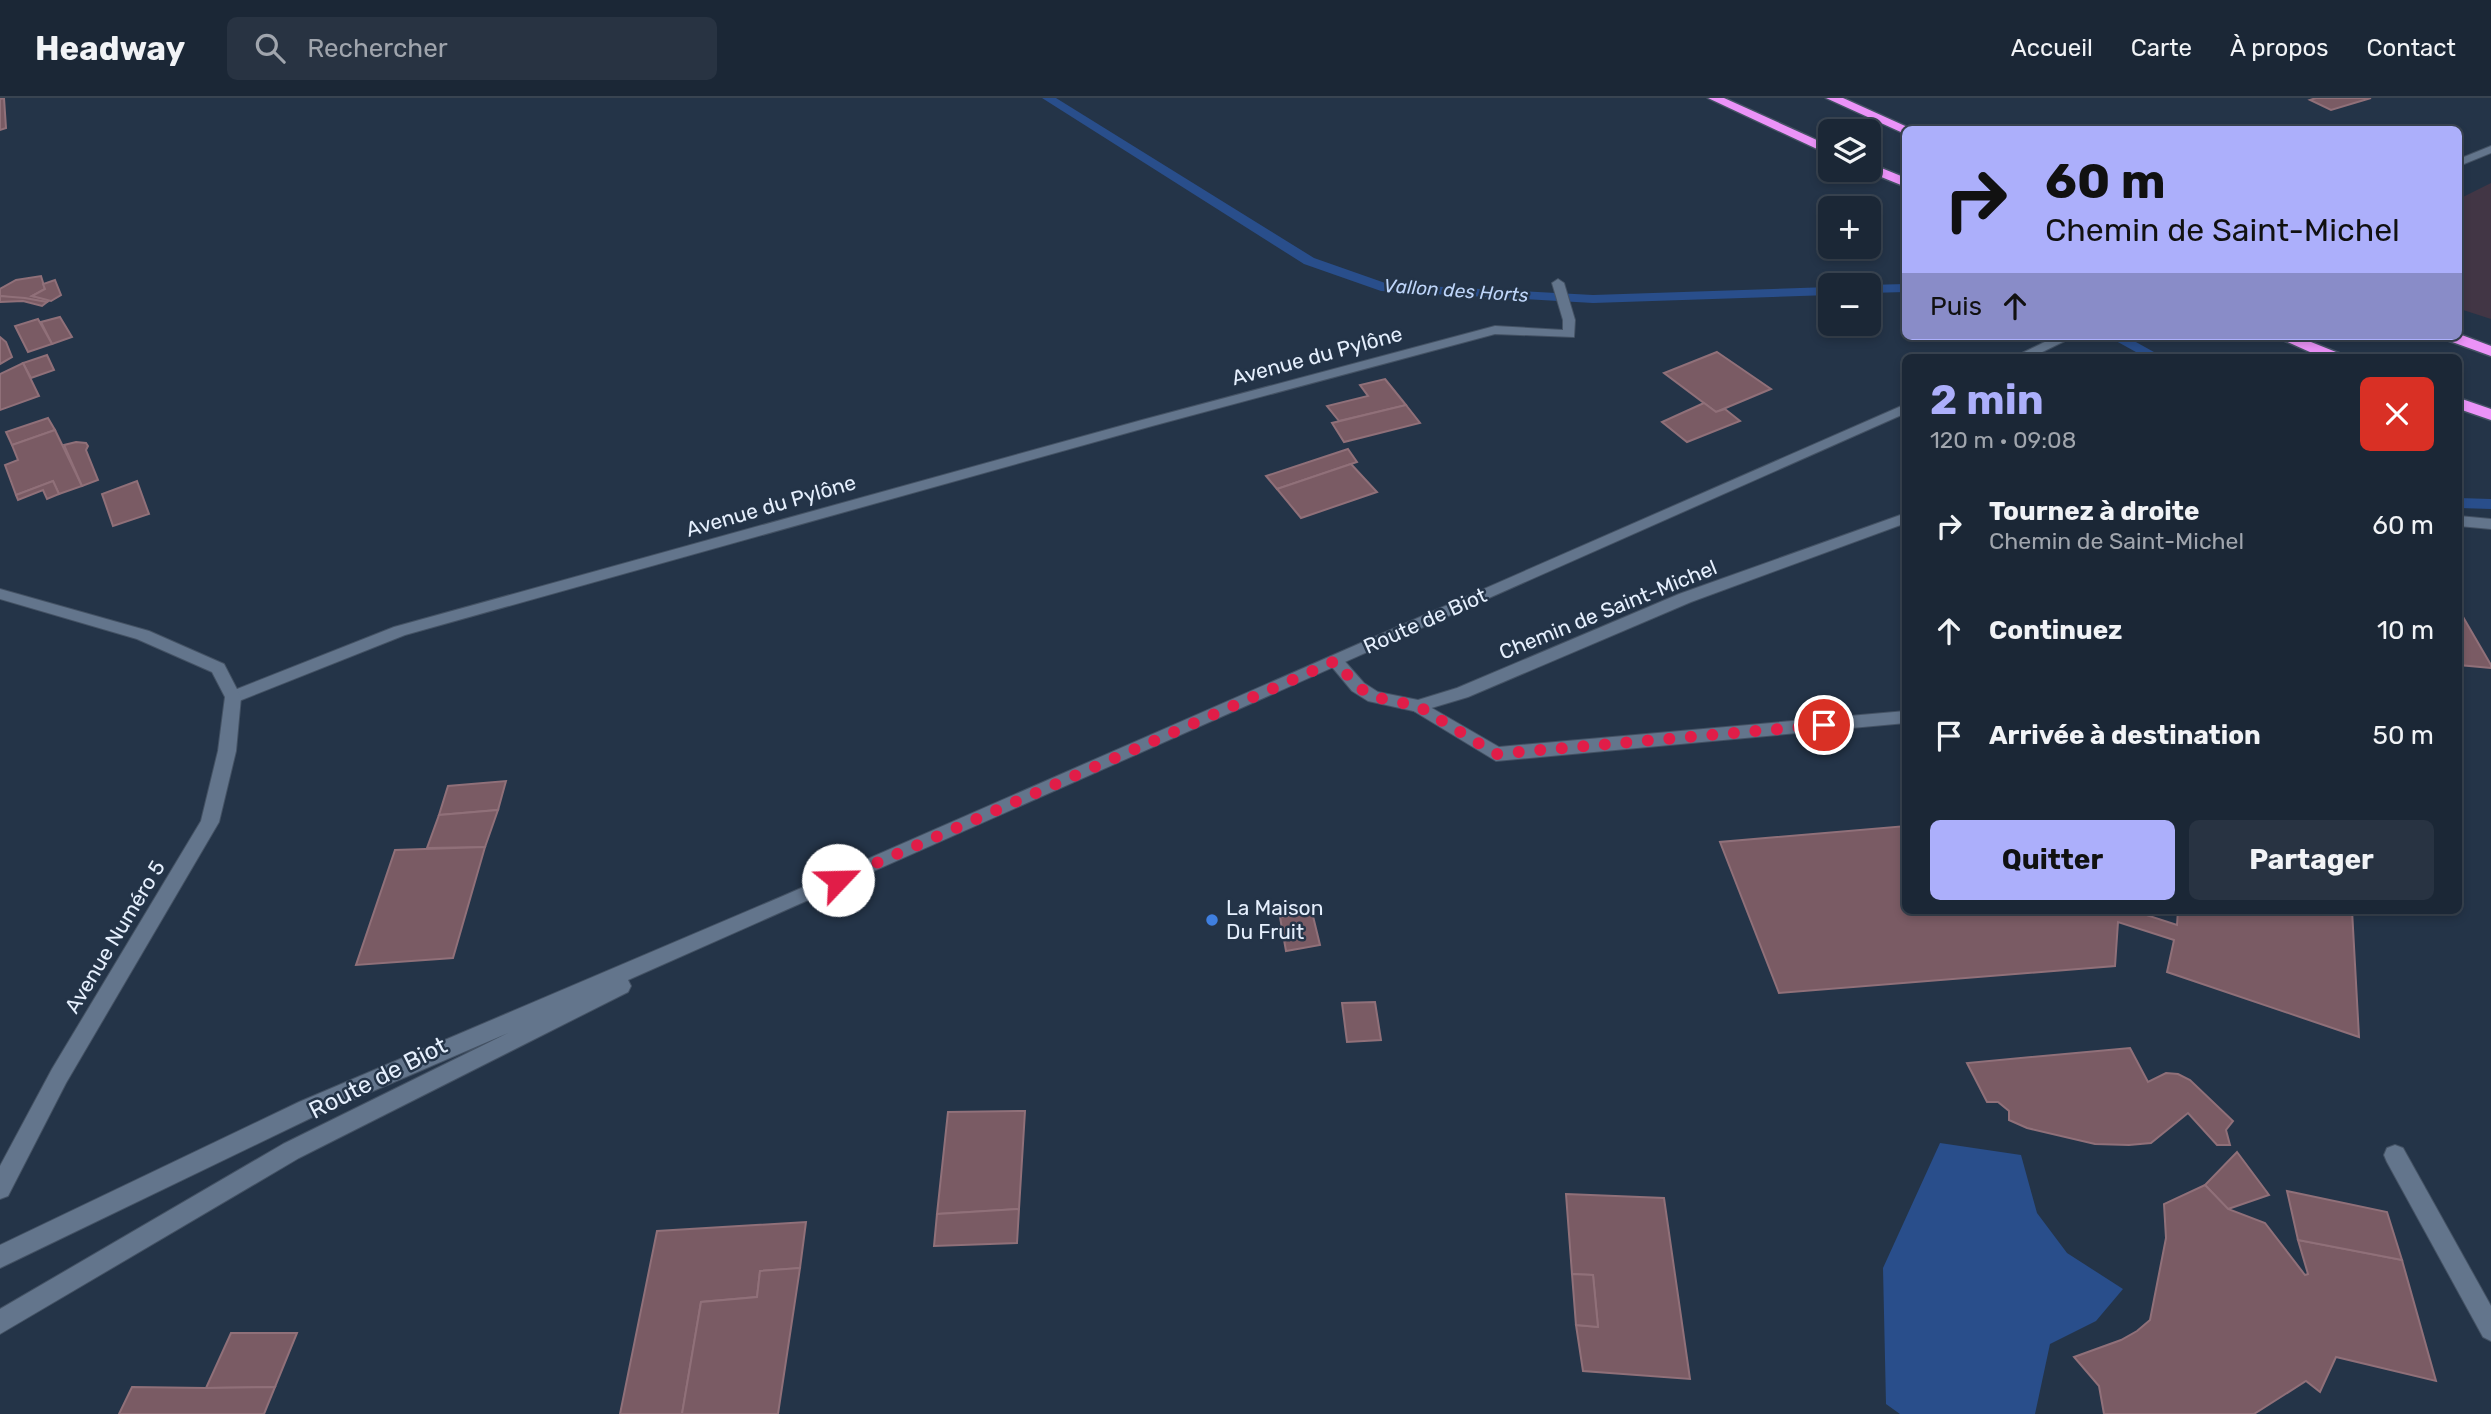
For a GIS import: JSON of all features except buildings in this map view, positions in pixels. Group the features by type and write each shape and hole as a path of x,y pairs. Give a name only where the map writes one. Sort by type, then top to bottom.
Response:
{"highway":[{"path":"1714,98 1818,146"},
{"path":"1832,98 1902,127"},
{"path":"1881,172 1902,181"},
{"path":"2292,340 2327,354"},
{"path":"2461,340 2491,351"},
{"path":"2462,404 2491,415"}],"main road":[{"path":"2462,162 2491,149"},
{"name":"Avenue du Pylône","path":"233,697 400,631 1147,423 1495,330 1569,334 1569,320 1558,283"},
{"path":"2028,354 2059,340"},
{"name":"Route de Biot","path":"0,1257 307,1109 790,902 1902,410"},
{"name":"Chemin de Saint-Michel","path":"1335,661 1358,687 1374,697 1418,706 1462,693 1685,598 1902,519"},
{"path":"2462,522 2491,524"},
{"path":"0,594 156,640 218,668 233,697"},
{"name":"Avenue Numéro 5","path":"0,1188 59,1076 211,822 227,751 233,697"},
{"path":"1418,706 1496,754 1902,717"},
{"name":"Route de Biot","path":"0,1322 291,1151 790,902"},
{"path":"2395,1155 2491,1329"}],"shaded area":[{"path":"2491,183 2491,319 2462,310 2462,198"}],"water":[{"path":"1940,1143 2021,1155 2037,1213 2067,1253 2123,1289 2096,1321 2050,1344 2035,1414 1900,1414 1886,1404 1883,1268"}],"waterway":[{"name":"Vallon des Horts","path":"1048,98 1309,261 1386,288 1593,299 1818,291"},
{"name":"Vallon des Horts","path":"1881,289 1902,288"},
{"name":"Vallon des Horts","path":"2122,340 2150,354"},
{"name":"Vallon des Horts","path":"2462,503 2491,504"}],"place":[{"name":"La Maison Du Fruit","path":"1212,920"}],"route":[{"path":"838,880 1335,661 1358,687 1374,697 1418,706 1496,754 1824,725"}]}
